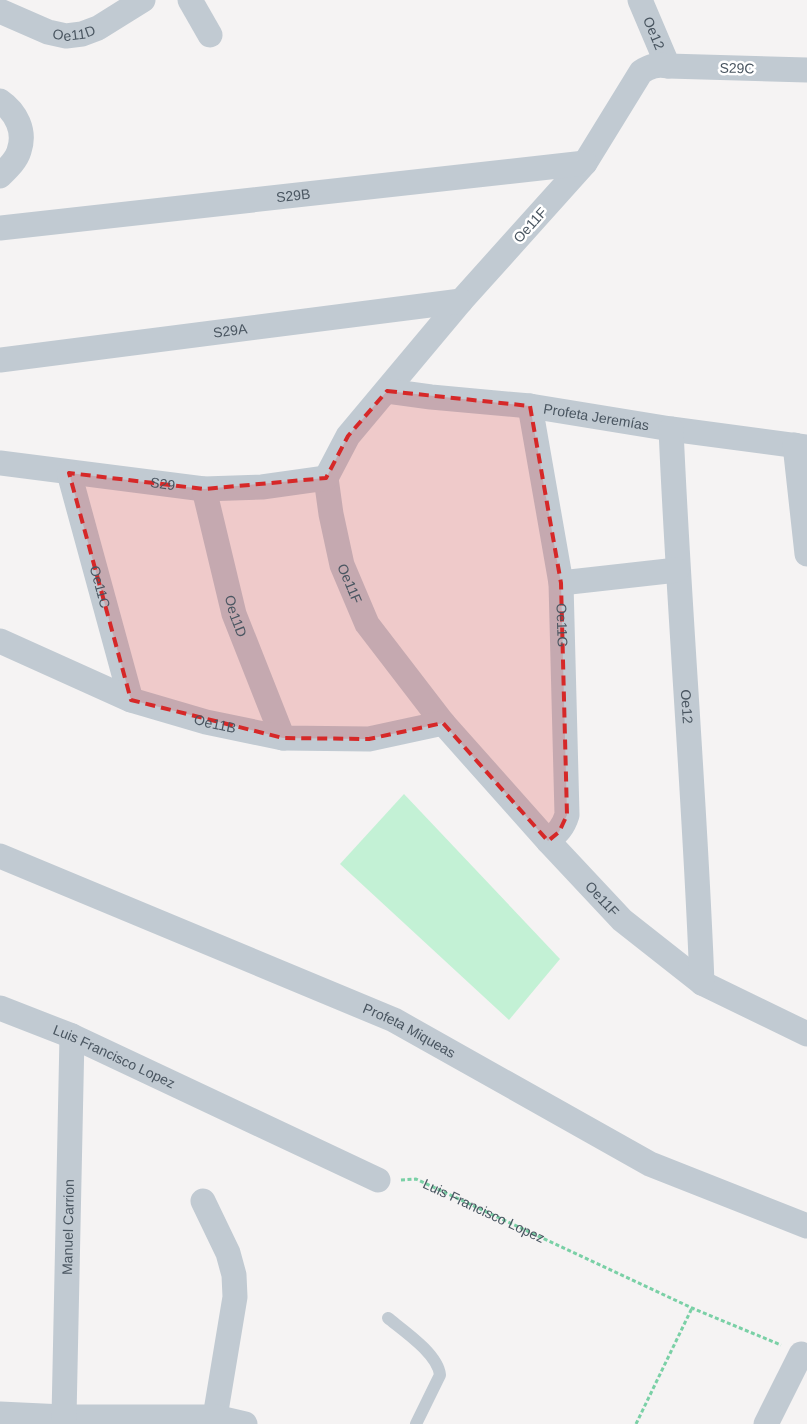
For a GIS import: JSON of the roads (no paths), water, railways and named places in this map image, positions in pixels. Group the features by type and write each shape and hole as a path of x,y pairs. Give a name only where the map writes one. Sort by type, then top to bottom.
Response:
{"street":[{"name":"Oe11D","path":"0,11 5,15 48,32 66,36 82,34 98,28 144,0"},
{"path":"190,0 210,35"},
{"name":"Oe12","path":"640,0 668,66"},
{"name":"Oe11F","path":"668,66 659,64 641,72 585,163 462,301 348,436 326,478 330,514 342,565 368,624 442,723 548,842 622,920 702,983 807,1034"},
{"name":"S29C","path":"668,66 807,70"},
{"path":"0,100 9,107 20,122 21,138 19,152 0,176"},
{"name":"S29B","path":"0,228 585,163"},
{"name":"S29A","path":"0,360 462,301"},
{"name":"Profeta Jeremías","path":"387,391 530,406 671,429 801,446"},
{"name":"Oe11G","path":"530,406 561,583 567,815 559,832 548,842"},
{"name":"Oe12","path":"671,429 678,570 698,876 702,983"},
{"path":"801,446 807,554"},
{"name":"S29","path":"0,463 204,489 262,487 326,478"},
{"name":"Oe11C","path":"69,472 131,700"},
{"name":"Oe11D","path":"204,489 234,614 283,738"},
{"path":"561,583 678,570"},
{"name":"Oe11B","path":"0,641 131,700 206,722 283,738 370,739 442,723"},
{"name":"Profeta Miqueas","path":"0,856 394,1020 650,1164 807,1226"},
{"name":"Luis Francisco Lopez","path":"0,1008 72,1036 378,1180"},
{"name":"Manuel Carrion","path":"64,1417 72,1036"},
{"path":"203,1201 228,1253 234,1275 234,1297 215,1417"},
{"path":"766,1424 802,1354"},
{"path":"0,1414 64,1417 215,1417 244,1424"}],"lane":[{"path":"388,1318 435,1358 440,1369 440,1375 416,1424"}]}
